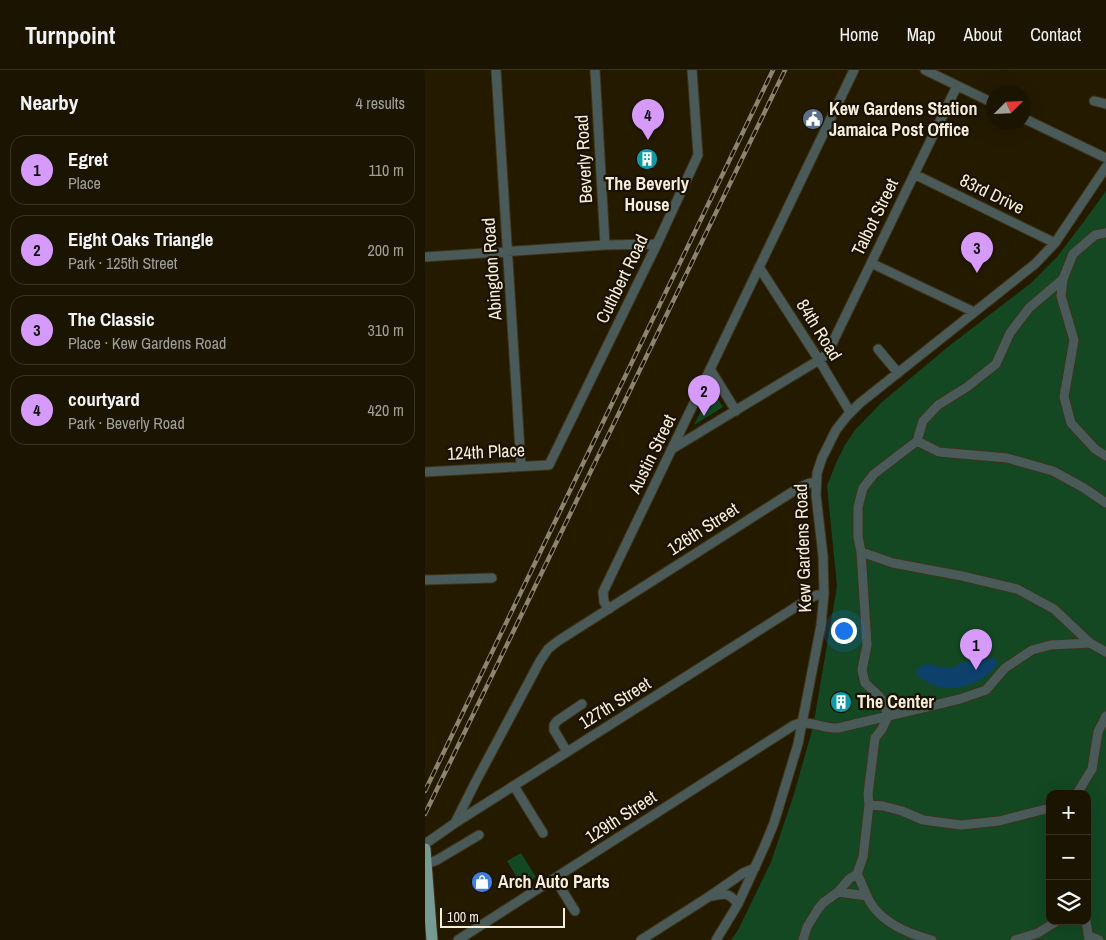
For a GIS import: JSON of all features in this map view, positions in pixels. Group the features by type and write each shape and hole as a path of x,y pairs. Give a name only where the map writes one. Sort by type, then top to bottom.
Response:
{"main road":[{"path":"425,849 429,915 433,940"}],"street":[{"name":"Abingdon Road","path":"496,70 521,466"},
{"name":"Beverly Road","path":"595,70 605,246"},
{"name":"Cuthbert Road","path":"549,465 657,244 698,154 693,70"},
{"name":"Austin Street","path":"609,609 603,592 854,70"},
{"path":"925,70 986,100"},
{"name":"Talbot Street","path":"819,360 827,354 957,86"},
{"path":"1094,101 1106,104"},
{"path":"1031,122 1106,158"},
{"name":"Kew Gardens Road","path":"716,940 738,904 755,868 774,823 799,744 821,625 824,594 823,556 816,483 819,466 826,448 836,430 851,412 1027,271 1055,244 1102,181 1106,167"},
{"name":"83rd Drive","path":"914,174 1055,244"},
{"path":"1106,233 1095,235 1073,254 1063,279 1061,296 1073,340 1064,397 1071,424 1095,449 1106,456"},
{"path":"425,257 657,244"},
{"path":"871,263 974,312"},
{"name":"84th Road","path":"759,267 851,412"},
{"path":"803,940 807,927 818,909 838,892 849,879 857,874 864,849 875,738 888,716 879,696 865,683 862,670 867,645 861,552 858,537 858,507 863,488 874,474 917,441 923,421 937,405 967,387 995,364 1010,333 1029,308 1063,279"},
{"path":"878,348 898,374"},
{"path":"672,449 819,360"},
{"path":"710,369 737,411"},
{"path":"917,441 939,452 1007,458 1053,471 1106,503"},
{"name":"124th Place","path":"425,472 549,465"},
{"name":"126th Street","path":"609,609 801,487 810,483 816,483"},
{"path":"861,552 893,563 1017,589 1054,609 1090,643 1106,652"},
{"path":"425,580 492,578"},
{"name":"127th Street","path":"425,844 455,823 810,598 824,594"},
{"path":"455,823 546,652 558,641 609,609"},
{"path":"803,723 838,728 961,699 986,690 1005,668 1032,650 1051,645 1090,643"},
{"path":"567,752 554,725 582,704"},
{"path":"1079,790 1092,769 1098,732 1106,716"},
{"name":"129th Street","path":"457,940 788,729 803,723"},
{"path":"514,786 543,833"},
{"path":"869,805 883,806 902,811 923,820 961,825 999,821 1046,809"},
{"path":"426,864 437,860 479,835"},
{"path":"641,940 739,876 755,868"},
{"path":"857,874 867,896 877,911 895,926 932,940"},
{"path":"555,879 575,911"},
{"path":"838,892 867,896"},
{"path":"710,896 726,894 732,897 738,904"},
{"path":"1015,940 1038,933 1051,925"},
{"path":"1087,925 1089,938 1099,940"}],"green space":[{"path":"1106,191 1106,940 731,940 738,930 771,862 794,794 813,727 837,586 827,486 836,463 855,430 882,402 949,346 1031,283 1057,257"},
{"path":"712,389 723,407 694,425"},
{"path":"521,853 536,877 522,886 507,861"}],"water":[{"path":"994,658 998,662 988,674 965,686 948,688 935,686 919,677 916,671 922,665 930,664 942,668 953,668 960,663"}],"railway":[{"path":"425,791 773,70"},
{"path":"425,814 785,70"}],"place":[{"name":"Kew Gardens Station Jamaica Post Office","path":"813,119"},
{"name":"courtyard","path":"648,140"},
{"name":"The Beverly House","path":"647,159"},
{"name":"The Classic","path":"977,273"},
{"name":"Eight Oaks Triangle","path":"704,416"},
{"name":"Egret","path":"976,670"},
{"name":"The Center","path":"841,702"},
{"name":"Arch Auto Parts","path":"482,882"}]}
